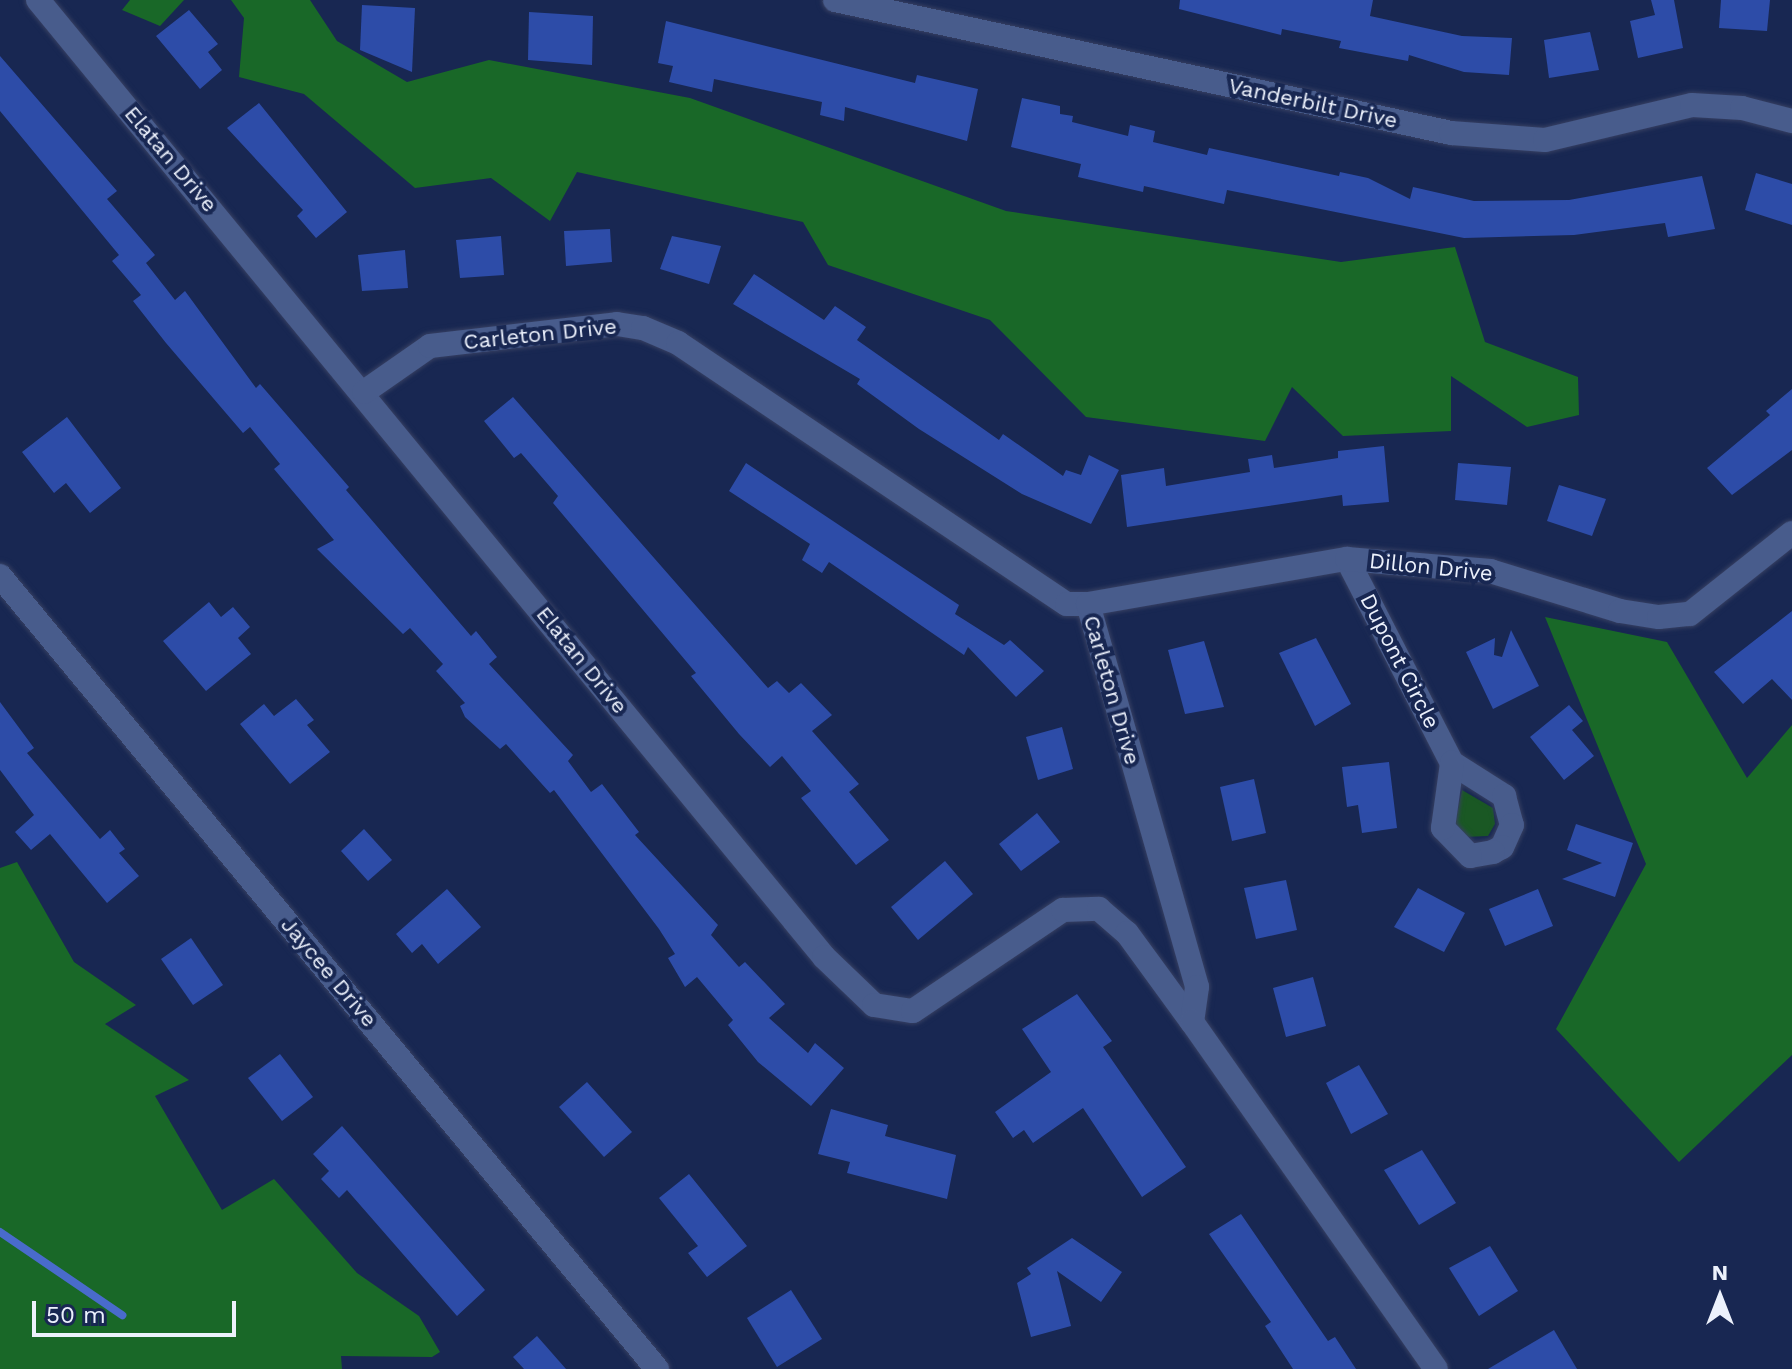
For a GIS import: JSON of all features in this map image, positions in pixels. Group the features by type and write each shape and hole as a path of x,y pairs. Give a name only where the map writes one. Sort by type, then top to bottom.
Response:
{"street":[{"name":"Elatan Drive","path":"38,0 364,392 824,957 874,1005 913,1011 1063,910 1099,909 1127,933 1192,1022"},
{"name":"Vanderbilt Drive","path":"835,0 1451,133 1545,140 1692,105 1742,108 1792,121"},
{"name":"Carleton Drive","path":"364,392 430,346 617,324 643,328 678,343 1067,604 1088,604 1197,987 1192,1022"},
{"name":"Dillon Drive","path":"1088,604 1347,559 1490,571 1620,611 1659,617 1690,614 1792,533"},
{"name":"Dupont Circle","path":"1347,559 1452,763"},
{"name":"Jaycee Drive","path":"0,576 657,1369"},
{"path":"1192,1022 1436,1369"}],"green space":[{"path":"130,0 184,0 160,26 122,10"},
{"path":"231,0 310,0 337,41 407,82 489,60 690,98 1006,211 1341,262 1455,247 1485,342 1578,377 1579,415 1527,427 1451,376 1451,431 1343,436 1292,387 1265,441 1086,417 990,320 828,265 803,222 577,172 550,221 491,178 415,188 304,94 239,77 244,18"},
{"path":"1545,617 1667,642 1747,778 1792,725 1792,1055 1679,1162 1556,1029 1646,864"},
{"path":"1462,790 1493,808 1495,824 1488,836 1464,837 1455,823"},
{"path":"17,862 74,962 136,1005 105,1024 189,1080 155,1096 222,1210 274,1179 357,1273 419,1316 440,1352 432,1357 341,1356 342,1369 0,1369 0,868"}],"building":[{"path":"1180,0 1373,0 1370,16 1462,36 1512,38 1509,75 1464,72 1409,55 1408,61 1339,48 1341,41 1282,29 1281,35 1179,9"},
{"path":"1651,0 1674,0 1683,48 1638,58 1630,21 1655,15"},
{"path":"1721,0 1770,0 1767,31 1719,28"},
{"path":"362,5 415,8 412,72 360,50"},
{"path":"189,10 218,44 208,52 222,70 200,89 156,36"},
{"path":"529,12 593,16 592,65 528,60"},
{"path":"666,21 915,83 917,75 978,89 967,141 845,107 844,121 820,115 822,102 714,79 712,92 669,82 673,66 658,63"},
{"path":"1590,32 1599,70 1549,78 1544,40"},
{"path":"0,56 117,191 107,199 155,255 146,263 175,300 185,291 256,388 260,384 471,636 476,631 497,657 489,664 573,755 568,761 591,792 602,784 639,832 635,835 718,925 711,935 739,967 745,962 785,1004 769,1018 808,1053 815,1043 844,1068 811,1106 758,1062 728,1025 733,1020 697,977 685,987 668,958 675,954 659,929 554,790 550,793 506,744 500,749 465,717 460,706 465,703 436,671 443,664 410,628 403,634 317,549 334,540 274,469 280,464 250,427 243,433 166,343 133,301 141,295 112,261 119,255 0,111"},
{"path":"1022,98 1060,106 1060,114 1073,116 1072,122 1128,136 1130,125 1155,131 1153,142 1207,155 1209,148 1339,176 1340,172 1368,178 1410,199 1413,187 1474,201 1569,200 1702,176 1715,229 1668,237 1665,223 1574,235 1464,238 1227,190 1224,204 1144,186 1143,192 1078,177 1081,164 1011,147"},
{"path":"259,103 347,212 316,238 297,216 303,210 227,128"},
{"path":"1756,173 1792,184 1792,225 1745,210"},
{"path":"610,229 612,262 566,266 564,231"},
{"path":"501,236 504,275 460,278 456,240"},
{"path":"672,236 721,246 709,284 660,269"},
{"path":"405,250 408,288 362,291 358,255"},
{"path":"754,274 824,320 835,306 866,327 857,340 999,440 1003,434 1063,476 1066,470 1081,475 1089,455 1119,470 1091,524 1022,494 919,429 857,384 860,379 733,304"},
{"path":"1792,389 1792,450 1732,495 1707,468 1770,415 1766,411"},
{"path":"513,397 768,688 777,681 789,693 801,683 832,715 812,731 859,784 849,792 889,840 856,865 801,798 811,791 782,756 770,767 739,734 691,676 696,673 553,503 558,496 521,453 514,458 484,421"},
{"path":"67,417 121,488 90,513 66,483 54,493 22,452"},
{"path":"1384,446 1389,502 1343,506 1342,495 1127,527 1121,475 1164,468 1166,486 1250,472 1248,459 1272,455 1274,468 1338,458 1338,451"},
{"path":"746,463 959,605 955,614 1004,645 1010,640 1044,671 1016,697 968,647 964,655 829,562 822,573 802,560 810,544 729,491"},
{"path":"1458,463 1511,467 1507,505 1455,500"},
{"path":"1559,485 1606,499 1592,536 1547,521"},
{"path":"209,602 221,617 233,607 250,627 238,638 251,654 206,691 163,641"},
{"path":"1792,611 1792,700 1772,679 1743,704 1714,672"},
{"path":"1511,630 1539,686 1493,709 1466,652 1495,638 1494,655 1502,657"},
{"path":"1316,638 1351,704 1315,726 1279,653"},
{"path":"1204,641 1224,707 1185,714 1168,650"},
{"path":"296,699 314,720 307,725 330,752 290,784 240,724 264,704 274,716"},
{"path":"0,702 34,748 27,753 100,839 110,830 125,849 119,853 139,876 107,903 50,834 31,850 15,832 34,815 0,770"},
{"path":"1569,705 1583,721 1572,730 1594,756 1564,780 1530,737"},
{"path":"1062,727 1073,769 1038,780 1026,737"},
{"path":"1389,762 1397,828 1362,833 1358,805 1347,807 1342,767"},
{"path":"1254,779 1266,833 1232,841 1220,787"},
{"path":"1037,813 1060,842 1021,871 999,844"},
{"path":"1576,824 1633,843 1615,897 1562,879 1602,863 1567,850"},
{"path":"364,829 392,860 368,881 341,851"},
{"path":"945,861 973,894 918,940 891,907"},
{"path":"1286,880 1297,930 1256,939 1244,888"},
{"path":"1418,888 1465,913 1444,952 1394,927"},
{"path":"447,889 481,927 438,964 422,944 412,953 396,934"},
{"path":"1538,889 1553,926 1505,946 1489,909"},
{"path":"191,938 223,985 193,1005 161,959"},
{"path":"1313,977 1326,1026 1286,1037 1273,988"},
{"path":"1077,994 1112,1041 1103,1047 1186,1167 1142,1197 1083,1108 1033,1143 1024,1130 1013,1138 995,1112 1051,1072 1022,1029"},
{"path":"280,1054 313,1097 282,1121 248,1078"},
{"path":"1359,1065 1388,1114 1351,1134 1326,1083"},
{"path":"587,1082 632,1132 604,1157 559,1107"},
{"path":"831,1109 888,1125 885,1136 956,1155 947,1199 847,1173 850,1162 818,1154"},
{"path":"342,1126 485,1290 457,1316 347,1190 339,1198 321,1179 329,1171 313,1154"},
{"path":"1422,1150 1456,1203 1419,1225 1384,1170"},
{"path":"689,1174 747,1246 707,1277 688,1253 698,1246 659,1198"},
{"path":"1241,1214 1328,1341 1335,1337 1356,1369 1293,1369 1265,1326 1271,1322 1209,1234"},
{"path":"1072,1238 1122,1272 1101,1302 1057,1271 1071,1326 1031,1337 1017,1283 1031,1274 1027,1268"},
{"path":"1490,1246 1518,1291 1479,1316 1449,1268"},
{"path":"791,1290 822,1339 777,1367 747,1318"},
{"path":"1554,1330 1577,1369 1488,1369"},
{"path":"537,1336 566,1369 524,1369 513,1357"}],"waterway":[{"path":"0,1232 122,1315"}]}
